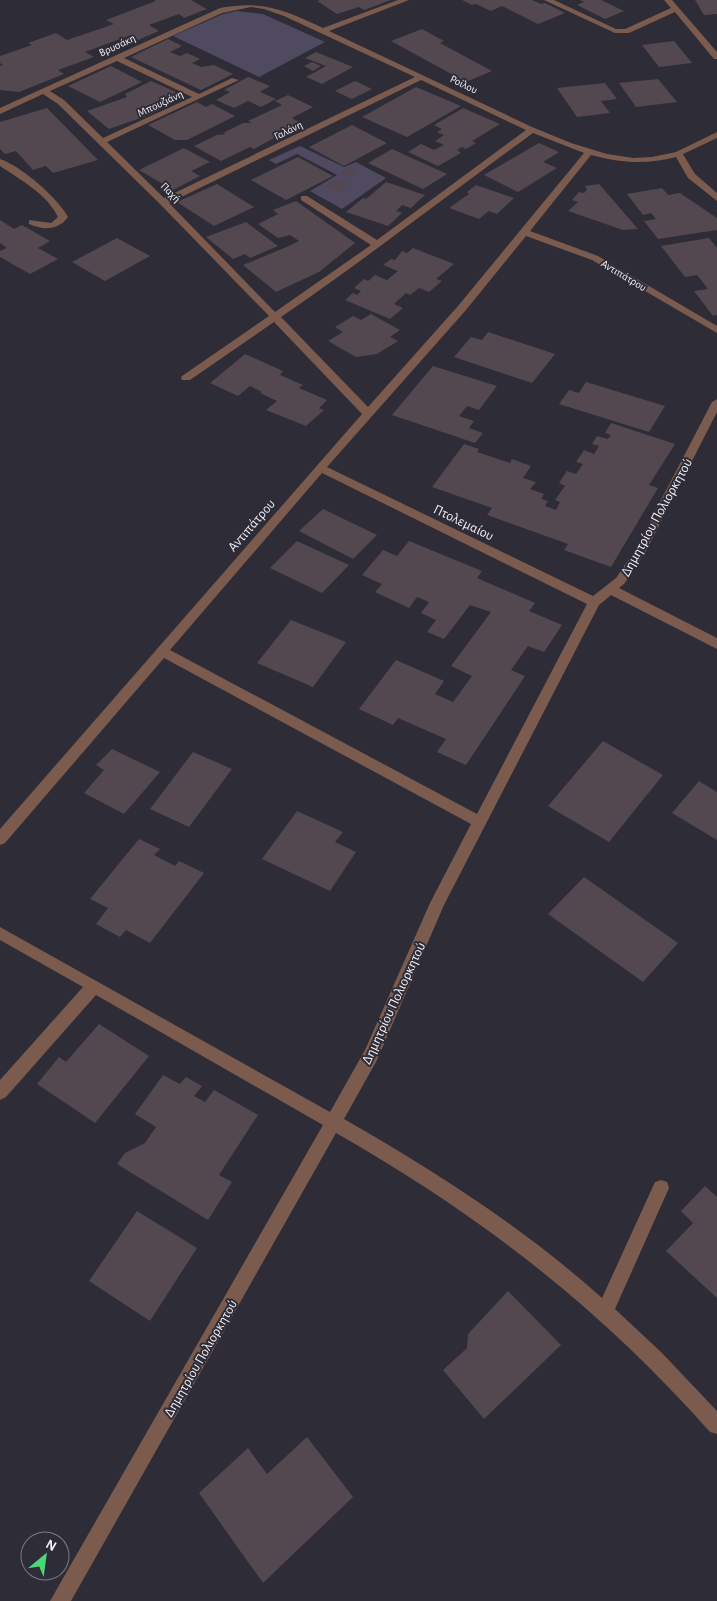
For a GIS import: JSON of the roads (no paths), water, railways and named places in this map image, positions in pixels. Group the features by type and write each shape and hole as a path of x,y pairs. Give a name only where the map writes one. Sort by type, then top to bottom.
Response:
{"street":[{"path":"322,31 405,0"},
{"path":"548,0 615,32 626,31 676,8"},
{"path":"668,0 717,58"},
{"name":"Ροίλου","path":"245,6 267,7 534,129 590,151 636,161 658,159 678,153 717,136"},
{"name":"Βρυσάκη","path":"0,111 214,13 245,6"},
{"path":"707,46 717,50"},
{"name":"Μπουζιάνη","path":"116,57 199,97"},
{"name":"Γαλάνη","path":"163,202 421,76"},
{"path":"199,97 235,80"},
{"name":"Παχή","path":"44,91 61,102 163,202 368,413"},
{"name":"Μπουζιάνη","path":"101,142 199,97"},
{"path":"186,378 378,245 447,191 534,129"},
{"name":"Αντιπάτρου","path":"0,839 320,468 462,308 590,151"},
{"path":"678,153 692,176 717,198"},
{"path":"0,162 42,193 60,210 63,217 60,222 53,226 32,222"},
{"path":"304,198 378,245"},
{"name":"Αντιπάτρου","path":"525,232 595,258 717,330"},
{"name":"Δημητρίου Πολιορκητού","path":"60,1601 246,1278 371,1055 437,903 594,602 620,581 640,551 717,402"},
{"name":"Πτολεμαίου","path":"320,468 594,602"},
{"path":"611,589 717,644"},
{"path":"162,651 480,822"},
{"path":"0,933 387,1153 454,1195 532,1252 605,1312 666,1368 717,1425"},
{"path":"0,1092 94,986"},
{"path":"605,1312 661,1188"}]}
